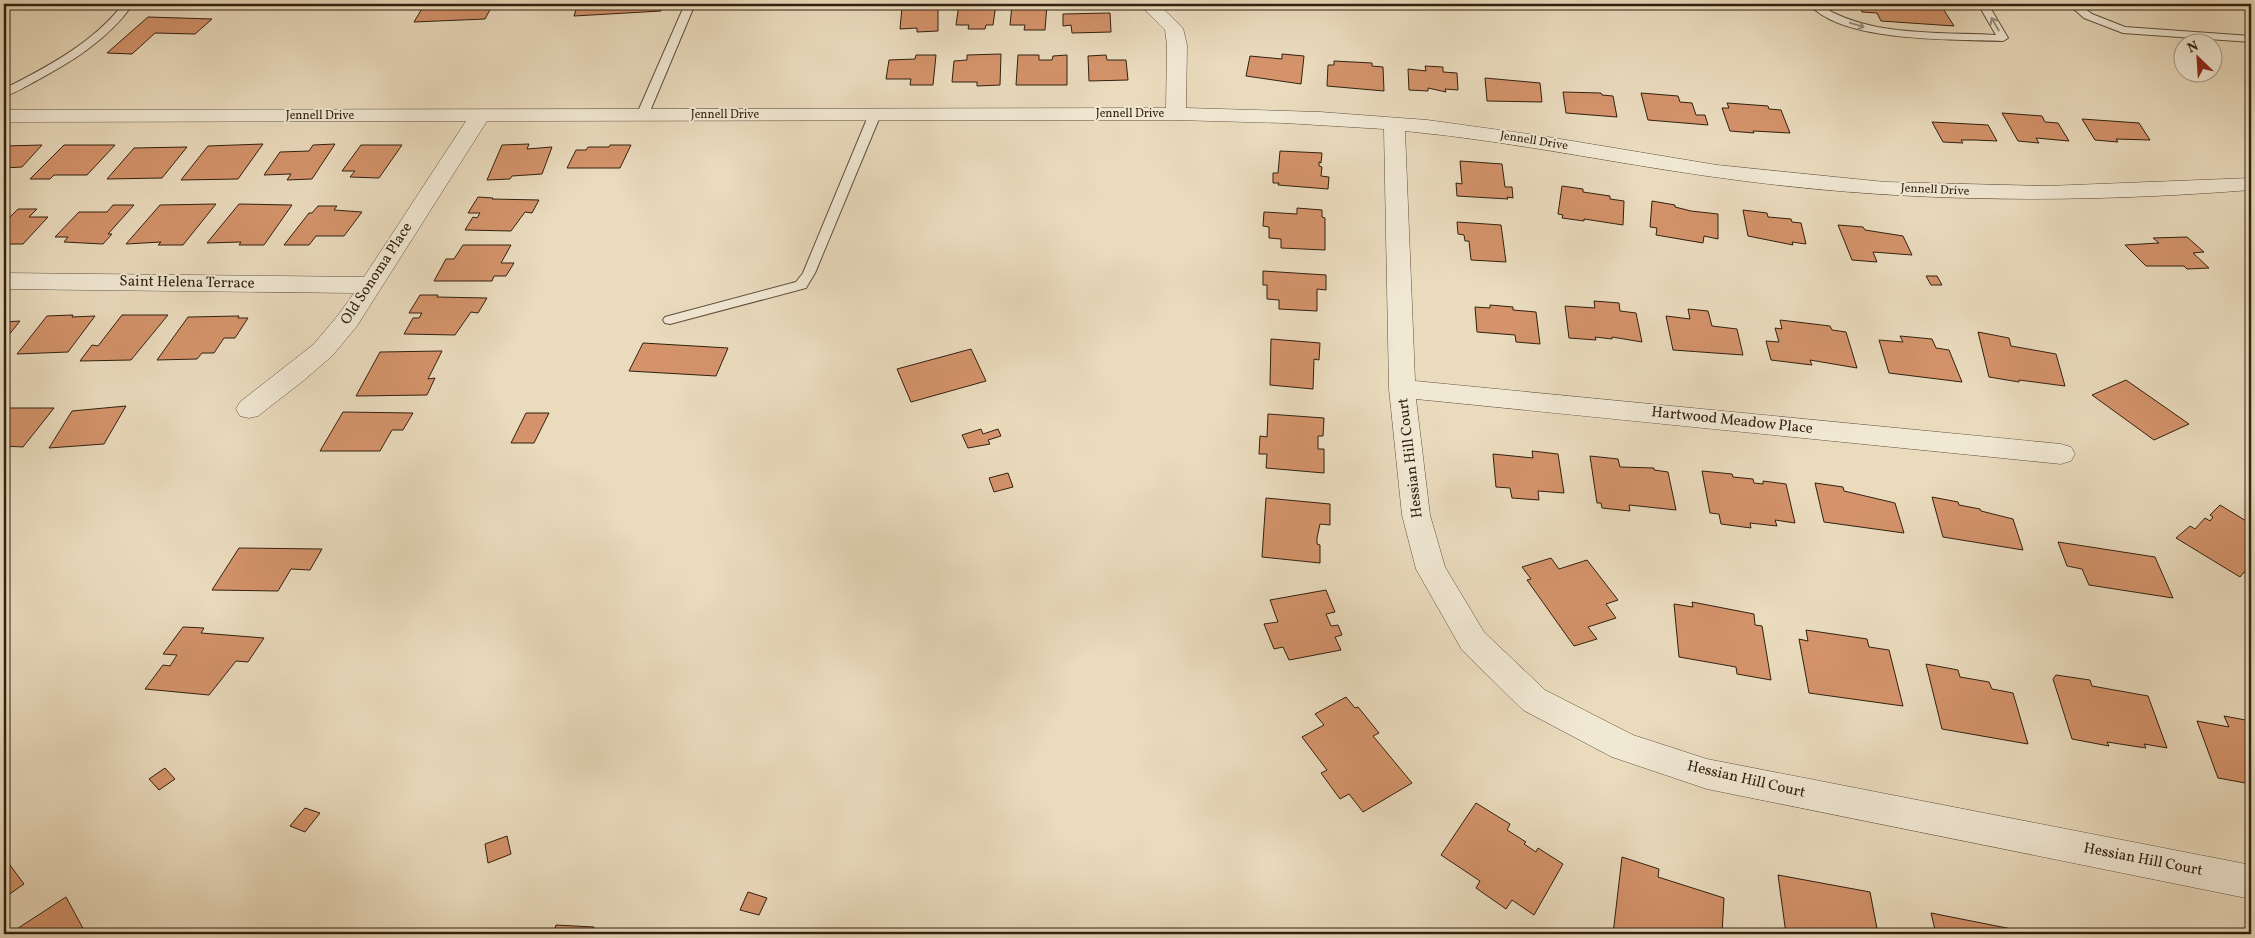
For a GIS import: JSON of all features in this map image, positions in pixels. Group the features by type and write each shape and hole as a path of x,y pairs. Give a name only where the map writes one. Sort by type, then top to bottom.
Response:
{"street":[{"path":"1148,4 1174,28 1177,45 1176,114"},
{"name":"Jennell Drive","path":"4,116 1176,114 1293,116 1394,124 1538,141 1650,162 1754,176 1934,191 2018,193 2116,192 2251,184"},
{"name":"Old Sonoma Place","path":"249,409 323,350 348,320 480,116"},
{"name":"Hessian Hill Court","path":"1394,124 1402,388 1416,515 1431,569 1473,641 1534,700 1624,747 1706,774 2251,882"},
{"name":"Saint Helena Terrace","path":"4,281 370,285"},
{"name":"Hartwood Meadow Place","path":"1402,388 2062,454"}],"lane":[{"path":"4,93 55,66 82,48 108,26 128,4"},
{"path":"642,116 690,4"},
{"path":"1814,4 1837,19 1866,28 1890,32 2003,38 1983,4"},
{"path":"2073,4 2088,16 2123,30 2251,39"},
{"path":"670,320 801,285 809,273 875,114"}],"building":[{"path":"493,4 485,19 414,22 423,7"},
{"path":"578,4 663,4 661,11 574,16"},
{"path":"735,4 779,4 734,7"},
{"path":"959,4 996,4 993,25 986,25 985,29 968,29 969,25 956,25"},
{"path":"1858,4 1940,4 1954,26 1881,21 1877,13 1862,12"},
{"path":"1012,5 1047,5 1045,30 1024,30 1025,25 1010,25"},
{"path":"938,6 938,31 917,32 917,28 900,29 902,7"},
{"path":"1110,13 1111,32 1072,33 1071,25 1063,26 1063,14"},
{"path":"148,17 212,19 195,34 155,33 132,54 107,53"},
{"path":"1001,54 1000,85 977,86 977,82 952,82 954,61 967,60 967,55"},
{"path":"1282,54 1304,56 1301,84 1246,76 1250,56 1282,59"},
{"path":"916,55 936,55 933,85 910,85 911,79 886,79 889,60 915,59"},
{"path":"1018,55 1039,55 1039,60 1052,60 1053,56 1067,55 1067,85 1016,85"},
{"path":"1106,55 1107,60 1126,60 1128,80 1089,81 1088,56"},
{"path":"1334,61 1372,63 1372,66 1383,67 1384,91 1327,86 1328,65 1334,65"},
{"path":"1425,66 1443,67 1443,72 1457,73 1458,90 1445,89 1446,92 1428,88 1428,91 1409,90 1408,69 1426,71"},
{"path":"1485,78 1540,83 1542,102 1487,101"},
{"path":"1563,92 1601,93 1602,95 1613,96 1617,117 1566,113"},
{"path":"1641,93 1678,96 1680,102 1692,103 1696,115 1705,115 1708,125 1648,120"},
{"path":"1727,103 1768,106 1769,109 1781,110 1790,133 1730,131 1722,108 1729,108"},
{"path":"2002,113 2042,116 2045,122 2058,123 2069,141 2036,138 2039,143 2018,141"},
{"path":"2082,119 2139,123 2150,140 2116,139 2118,142 2095,140"},
{"path":"1932,122 1988,125 1997,141 1961,140 1963,143 1943,142"},
{"path":"263,144 238,179 181,180 208,146"},
{"path":"335,144 312,179 287,180 291,174 264,175 280,152 309,151 313,145"},
{"path":"529,144 527,149 552,147 542,174 512,176 510,179 487,180 502,145"},
{"path":"42,145 22,167 4,168 4,146"},
{"path":"64,145 115,145 87,175 54,175 50,179 30,179"},
{"path":"361,145 402,145 379,178 350,177 355,171 342,171"},
{"path":"610,145 631,145 620,168 567,168 576,150 586,150 588,147 609,147"},
{"path":"187,147 162,178 107,179 134,148"},
{"path":"1280,151 1322,153 1319,166 1322,167 1321,176 1329,177 1328,189 1273,183 1273,173 1278,173"},
{"path":"1460,161 1502,164 1505,187 1512,187 1513,198 1457,196 1456,183 1462,184"},
{"path":"1562,186 1583,189 1583,192 1610,196 1610,199 1624,201 1623,225 1584,219 1584,221 1562,218 1563,215 1558,214"},
{"path":"478,197 539,200 532,213 525,212 511,231 465,230 473,217 477,218 480,213 468,213"},
{"path":"1652,201 1675,205 1675,207 1691,211 1718,214 1718,239 1704,236 1703,243 1656,235 1657,228 1650,227"},
{"path":"216,204 183,245 158,245 161,242 126,244 160,205"},
{"path":"239,204 292,205 264,245 239,245 241,242 207,243"},
{"path":"113,205 134,205 108,234 112,234 103,244 64,242 68,237 55,237 79,212 107,212"},
{"path":"318,206 337,206 334,210 362,212 344,236 316,236 309,245 284,245 309,213 312,213"},
{"path":"1297,208 1322,210 1322,217 1325,218 1325,250 1281,248 1281,239 1269,238 1269,227 1263,226 1264,212 1297,214"},
{"path":"18,209 37,209 29,217 48,217 23,244 4,244 4,218 9,218"},
{"path":"1743,210 1767,213 1768,217 1791,219 1792,222 1801,223 1806,244 1792,242 1793,245 1748,236"},
{"path":"1457,222 1501,225 1506,262 1471,260 1469,241 1465,241 1464,235 1458,234"},
{"path":"1838,225 1863,227 1865,230 1903,236 1912,255 1873,252 1877,262 1852,260"},
{"path":"2187,237 2204,252 2193,253 2209,268 2187,269 2184,266 2146,266 2125,245 2159,243 2153,238"},
{"path":"463,245 511,245 501,263 514,263 506,276 494,276 492,281 434,281 446,259 454,259"},
{"path":"1263,271 1326,275 1326,290 1317,289 1317,311 1279,309 1279,300 1267,299 1267,285 1263,285"},
{"path":"1926,276 1937,276 1942,285 1931,285"},
{"path":"420,295 487,298 478,313 471,312 455,335 404,334 413,318 419,318 422,313 409,313"},
{"path":"1594,301 1619,303 1620,311 1636,313 1642,342 1612,337 1612,339 1595,337 1596,340 1569,338 1565,306 1595,308"},
{"path":"1490,305 1536,312 1540,344 1516,342 1515,335 1477,332 1475,307 1490,308"},
{"path":"1688,309 1708,311 1712,326 1737,329 1743,355 1673,350 1666,316 1690,319"},
{"path":"73,315 72,317 95,316 68,352 17,354 47,316"},
{"path":"122,315 168,315 131,360 80,361 92,345 98,346"},
{"path":"239,316 238,318 248,318 235,338 224,338 214,353 202,353 197,359 157,360 188,317"},
{"path":"1780,320 1830,326 1832,330 1846,332 1857,368 1810,360 1812,365 1771,360 1766,341 1779,342 1775,328 1782,329"},
{"path":"20,321 4,341 4,322"},
{"path":"1978,332 2009,338 2011,346 2056,354 2065,386 1989,377"},
{"path":"1900,336 1932,339 1936,348 1949,350 1962,382 1889,373 1879,340 1903,342"},
{"path":"1271,339 1320,343 1319,360 1314,359 1313,389 1270,385"},
{"path":"643,343 728,348 716,376 629,371"},
{"path":"971,349 986,381 911,402 897,369"},
{"path":"442,351 428,379 435,378 427,395 356,396 380,352"},
{"path":"2126,380 2189,424 2154,440 2092,395"},
{"path":"126,406 104,444 49,448 72,411"},
{"path":"4,408 54,408 23,447 4,446"},
{"path":"343,412 413,413 403,430 392,430 380,451 320,451"},
{"path":"526,413 549,413 534,443 511,443"},
{"path":"1268,414 1324,418 1323,436 1318,436 1318,449 1324,449 1324,473 1266,468 1267,454 1259,454 1260,436 1267,437"},
{"path":"981,429 983,434 998,429 1001,436 988,440 990,444 968,448 962,435"},
{"path":"1532,451 1558,454 1564,493 1538,491 1539,500 1512,498 1510,488 1496,487 1493,454 1533,458"},
{"path":"1590,456 1618,459 1620,467 1654,468 1654,470 1668,472 1676,510 1629,505 1630,511 1602,508 1601,503 1597,503"},
{"path":"1702,471 1732,474 1733,477 1753,479 1754,483 1763,484 1763,481 1786,484 1795,523 1775,520 1777,526 1750,523 1751,528 1721,524 1719,514 1710,513"},
{"path":"1008,473 1013,487 994,492 989,478"},
{"path":"1815,483 1843,487 1844,491 1895,503 1904,533 1824,522"},
{"path":"1932,497 1958,502 1959,505 2013,519 2023,550 1943,537"},
{"path":"1266,498 1330,504 1330,525 1320,524 1317,538 1317,544 1320,545 1320,563 1262,557"},
{"path":"2220,505 2251,524 2251,577 2244,572 2240,577 2176,538 2190,526 2195,529 2205,518 2210,521 2213,517 2210,515"},
{"path":"2058,542 2155,557 2173,598 2089,585 2082,569 2067,566"},
{"path":"239,548 322,549 310,570 291,569 278,591 212,590"},
{"path":"1551,558 1559,569 1587,560 1618,600 1606,604 1616,618 1588,627 1597,639 1574,646 1527,580 1531,579 1522,567"},
{"path":"1326,590 1335,612 1326,614 1331,626 1338,625 1342,635 1335,637 1341,650 1289,660 1283,647 1274,649 1264,624 1278,622 1270,600"},
{"path":"1692,602 1754,614 1755,625 1762,626 1771,680 1737,674 1736,667 1679,657 1674,604 1693,607"},
{"path":"183,627 204,628 201,633 264,638 248,662 236,661 209,695 145,689 163,665 170,666 177,655 163,654"},
{"path":"1806,630 1867,639 1869,647 1889,650 1903,706 1809,693 1799,639 1808,641"},
{"path":"1926,664 1958,670 1960,677 1989,682 1992,689 2013,693 2028,744 1942,729"},
{"path":"2056,675 2090,680 2092,686 2148,696 2167,748 2144,744 2146,748 2107,742 2109,746 2072,739 2053,679"},
{"path":"1346,697 1355,708 1358,707 1379,733 1373,736 1412,783 1363,812 1349,794 1340,799 1321,773 1327,770 1302,737 1324,725 1315,714"},
{"path":"2224,716 2251,721 2251,784 2218,778 2197,721 2229,727"},
{"path":"165,768 175,779 159,790 149,779"},
{"path":"1476,803 1510,824 1507,830 1526,842 1524,844 1536,852 1538,848 1563,864 1534,915 1512,900 1506,909 1476,888 1480,881 1441,855"},
{"path":"305,808 320,813 305,832 290,826"},
{"path":"507,836 511,854 488,863 485,844"},
{"path":"4,857 24,884 4,898"},
{"path":"1622,857 1659,869 1658,877 1724,898 1722,934 1613,934"},
{"path":"1778,875 1870,892 1878,934 1786,934"},
{"path":"748,892 767,898 759,915 740,910"},
{"path":"66,897 86,934 9,934"},
{"path":"1931,913 2037,934 1936,934"},
{"path":"556,925 594,927 591,934 553,934"}]}
